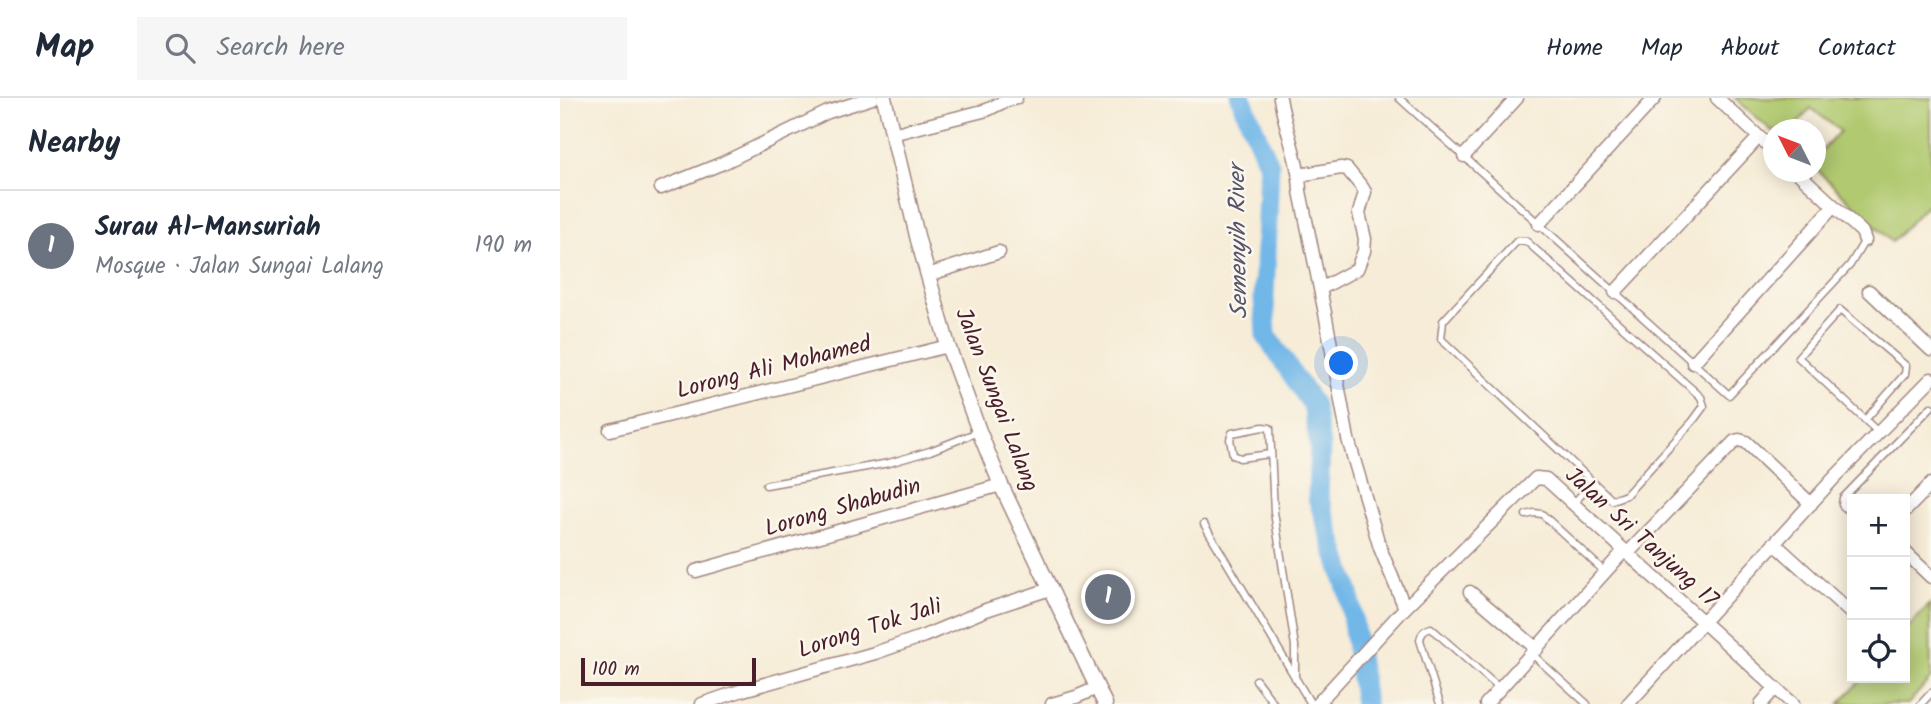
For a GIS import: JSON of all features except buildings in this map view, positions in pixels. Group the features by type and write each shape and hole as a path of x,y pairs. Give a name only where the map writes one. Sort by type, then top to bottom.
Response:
{"street":[{"path":"661,188 723,163 828,113 872,98"},
{"name":"Jalan Sungai Lalang","path":"884,98 948,346 1001,485 1105,704"},
{"path":"892,134 987,110 1016,98"},
{"path":"1280,98 1299,175 1348,439 1380,548 1405,608"},
{"path":"1464,156 1517,98"},
{"path":"1539,224 1655,98"},
{"path":"1717,98 1763,140"},
{"path":"1615,292 1759,136"},
{"path":"1299,175 1347,169 1364,192 1359,217 1365,239 1364,251 1357,269 1320,289"},
{"path":"1808,182 1862,232 1865,240"},
{"path":"1693,363 1834,206"},
{"path":"928,275 999,252"},
{"path":"1869,291 1931,350"},
{"name":"Lorong Ali Mohamed","path":"610,430 948,346"},
{"path":"1629,704 1835,477 1931,379"},
{"path":"1486,704 1605,572 1735,441 1746,442 1811,504"},
{"name":"Jalan Sri Tanjung 17","path":"1317,704 1405,608 1536,478 1546,479 1793,704"},
{"path":"1910,506 1931,484"},
{"name":"Lorong Shabudin","path":"696,571 1001,485"},
{"path":"1774,543 1847,609"},
{"path":"1910,556 1929,570"},
{"name":"Lorong Tok Jali","path":"702,704 875,653 925,636 986,610 1050,589"},
{"path":"1471,592 1534,652"},
{"path":"1052,704 1097,688"},
{"path":"1761,704 1775,688"}],"lane":[{"path":"1399,98 1729,395 1850,265 1865,240"},
{"path":"1517,241 1526,241 1701,397 1704,406 1626,495 1612,500 1593,482 1441,339 1443,321 1517,241"},
{"path":"1866,419 1905,374 1906,366 1840,310 1798,357 1879,433"},
{"path":"1847,510 1842,505 1843,498 1931,407"},
{"path":"1270,454 1240,458 1233,454 1230,439 1232,433 1270,428 1274,512 1295,646 1295,678"},
{"path":"766,485 889,463 930,451 979,431"},
{"path":"1573,504 1593,482"},
{"path":"1526,515 1542,514 1605,572"},
{"path":"1205,524 1311,704"},
{"path":"1440,704 1420,640 1421,634 1431,628 1500,690"},
{"path":"1534,652 1587,704"},
{"path":"1256,680 1274,704"},
{"path":"1921,704 1931,693"}],"green space":[{"path":"1735,98 1931,98 1931,200 1892,242 1826,179 1826,146 1840,131 1811,108 1801,119 1763,119 1763,123"},
{"path":"1930,604 1931,678 1908,704 1839,704 1858,683 1910,683 1910,626"}],"waterway":[{"name":"Semenyih River","path":"1241,98 1269,165 1264,298 1266,335 1313,405 1320,446 1318,497 1349,594 1365,704"}],"place":[{"name":"Surau Al-Mansuriah","path":"1108,597"}]}
